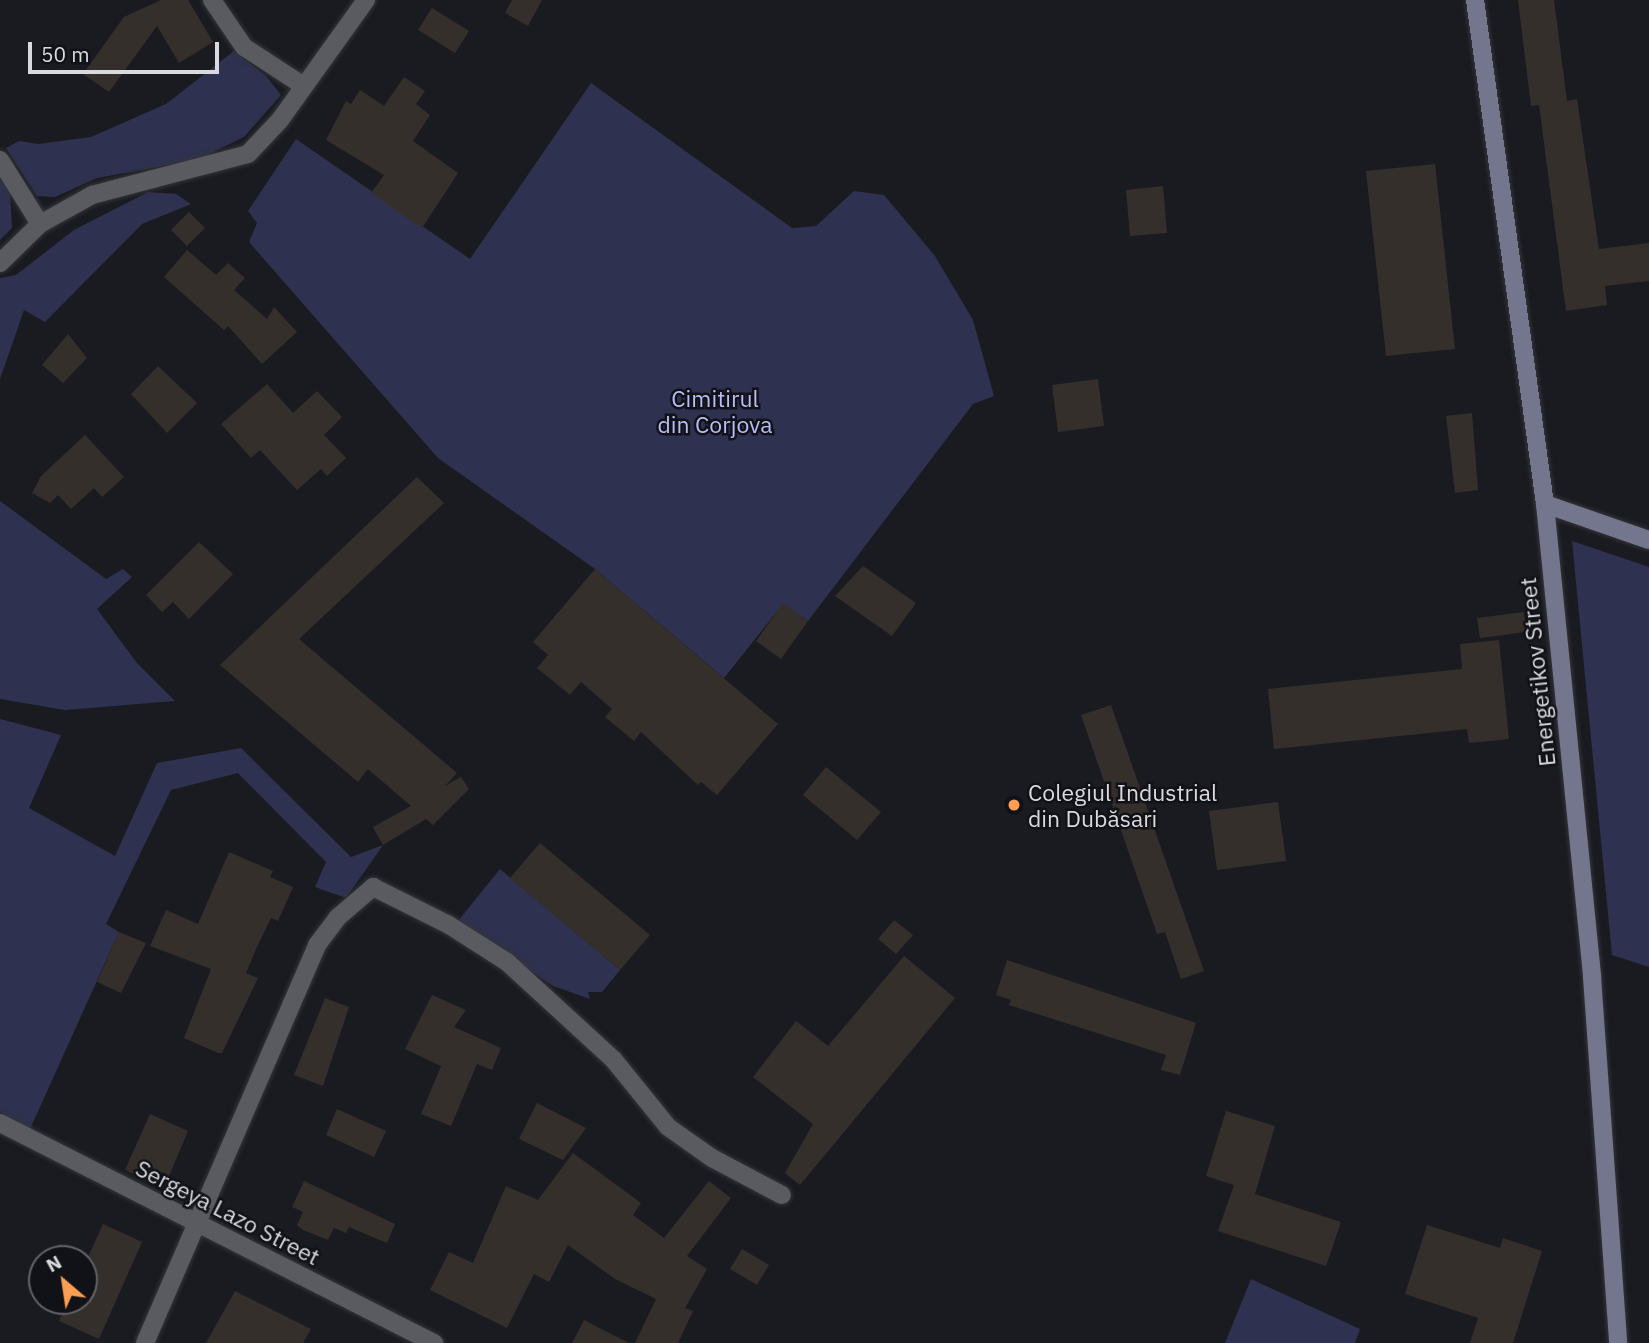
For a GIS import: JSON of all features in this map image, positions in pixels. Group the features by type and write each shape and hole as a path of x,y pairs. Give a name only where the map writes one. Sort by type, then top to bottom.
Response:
{"street":[{"path":"212,0 244,47 302,85"},
{"path":"0,263 40,224 92,195 248,154 280,120 302,85 366,0"},
{"name":"Energetikov Street","path":"1475,0 1545,504 1592,977 1618,1343"},
{"path":"0,160 40,224"},
{"path":"1545,504 1649,540"},
{"path":"145,1343 317,945 337,918 373,887 449,925 507,962 613,1059 668,1127 712,1158 782,1195"},
{"name":"Sergeya Lazo Street","path":"0,1123 434,1343"}],"green space":[{"path":"234,51 266,76 281,95 244,137 197,160 97,178 55,197 37,196 6,148 19,141 38,144 91,137 166,104"},
{"name":"Cimitirul din Corjova","path":"591,83 792,228 816,226 854,191 884,195 935,256 973,320 994,396 973,404 808,621 783,604 724,678 595,569 438,458 249,242 257,223 248,211 296,139 470,259"},
{"path":"0,174 10,190 12,228 0,240"},
{"path":"148,192 176,194 191,204 142,224 45,322 24,310 0,379 0,278 16,275 74,230"},
{"path":"0,501 106,579 123,569 132,577 97,609 137,663 175,701 65,710 0,699"},
{"path":"1572,541 1649,567 1649,967 1612,955"},
{"path":"0,719 61,735 29,808 115,856 157,763 241,748 351,857 383,845 346,898 315,887 326,862 238,773 171,790 106,924 119,932 30,1129 0,1112"},
{"path":"500,869 620,970 602,992 588,992 590,999 553,986 458,921"},
{"path":"1251,1279 1360,1329 1355,1343 1225,1343"}],"building":[{"path":"161,0 188,0 213,42 179,63 157,26 109,92 83,74 124,17"},
{"path":"512,0 542,0 528,26 505,13"},
{"path":"1518,0 1554,0 1567,101 1577,99 1599,249 1649,243 1649,281 1605,286 1607,305 1566,311 1539,105 1531,106"},
{"path":"432,8 469,31 455,53 418,30"},
{"path":"404,77 425,91 416,104 430,115 413,141 458,173 422,228 371,193 384,175 326,140 346,101 351,104 360,90 384,106"},
{"path":"1435,164 1455,349 1386,356 1366,171"},
{"path":"1163,186 1167,233 1130,236 1126,190"},
{"path":"189,212 205,228 187,246 171,230"},
{"path":"187,250 216,275 228,263 245,278 234,290 267,319 274,307 297,332 262,364 228,326 224,330 164,277"},
{"path":"68,334 87,358 63,383 42,365"},
{"path":"158,366 197,403 167,433 131,394"},
{"path":"1098,379 1104,426 1058,432 1052,385"},
{"path":"267,384 293,413 317,391 342,417 324,435 346,458 327,476 321,469 297,490 260,450 251,458 221,424"},
{"path":"1472,413 1478,490 1455,493 1446,416"},
{"path":"85,435 124,477 102,497 94,488 71,509 58,495 50,503 32,493 41,476"},
{"path":"417,477 444,503 299,639 457,773 445,786 461,777 469,789 433,825 426,819 383,845 373,827 411,806 368,769 358,782 220,665"},
{"path":"199,542 233,574 189,619 173,602 162,612 146,595"},
{"path":"863,566 916,603 892,636 835,596"},
{"path":"595,569 778,724 717,795 701,782 698,785 641,732 634,741 605,717 612,709 581,682 570,695 537,668 548,655 533,642"},
{"path":"783,603 808,621 781,659 756,641"},
{"path":"1524,612 1526,632 1480,638 1477,618"},
{"path":"1499,640 1509,739 1469,743 1467,729 1274,749 1268,689 1462,669 1460,644"},
{"path":"1111,705 1204,971 1181,979 1165,932 1157,934 1081,715"},
{"path":"826,767 881,812 857,840 803,795"},
{"path":"1278,802 1286,861 1217,870 1209,811"},
{"path":"540,843 650,935 620,970 510,878"},
{"path":"229,852 273,871 270,877 293,887 278,921 271,918 257,947 246,973 258,978 222,1053 218,1053 184,1038 211,969 150,946 166,910 198,924"},
{"path":"894,920 913,935 896,954 878,939"},
{"path":"119,932 146,943 121,993 97,982"},
{"path":"904,956 955,998 800,1185 785,1173 813,1124 753,1077 796,1021 828,1046"},
{"path":"1007,960 1196,1023 1180,1075 1161,1070 1166,1055 1009,1005 1011,1000 996,995"},
{"path":"432,995 466,1010 454,1027 501,1048 492,1070 477,1064 451,1126 421,1114 441,1066 405,1049"},
{"path":"325,998 349,1007 323,1086 294,1075"},
{"path":"537,1103 586,1128 563,1160 519,1139"},
{"path":"337,1109 386,1131 374,1157 326,1135"},
{"path":"1226,1111 1275,1126 1255,1194 1341,1222 1326,1266 1218,1231 1234,1185 1206,1176"},
{"path":"150,1114 188,1131 169,1176 156,1170 151,1182 125,1170"},
{"path":"573,1153 641,1203 633,1215 664,1238 709,1181 731,1198 687,1256 707,1269 685,1308 693,1311 678,1343 635,1343 656,1299 615,1279 568,1245 549,1282 534,1274 507,1328 430,1290 449,1252 473,1263 506,1186 538,1200"},
{"path":"304,1181 395,1224 387,1243 349,1227 346,1233 334,1228 328,1240 303,1230 297,1225 303,1212 292,1207"},
{"path":"103,1224 142,1242 99,1339 59,1321 62,1315 98,1315 98,1245 94,1245"},
{"path":"1427,1225 1500,1248 1503,1238 1542,1251 1513,1343 1470,1343 1478,1318 1405,1294"},
{"path":"742,1249 769,1265 757,1285 730,1269"},
{"path":"235,1291 311,1329 303,1343 206,1343"},
{"path":"584,1320 629,1343 572,1343"}],"place":[{"name":"Colegiul Industrial din Dubăsari","path":"1014,805"}]}
